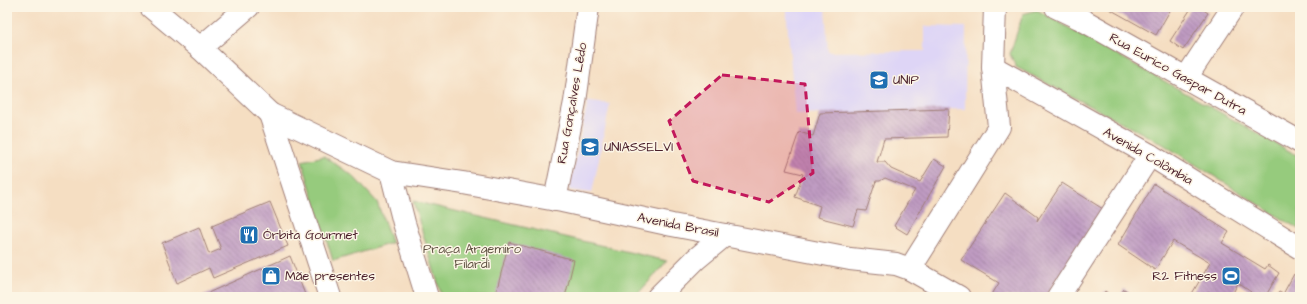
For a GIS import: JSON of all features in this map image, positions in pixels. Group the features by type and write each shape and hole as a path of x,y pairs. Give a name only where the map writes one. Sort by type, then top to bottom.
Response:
{"street":[{"path":"151,7 200,48 270,114 330,297"},
{"path":"200,48 248,7"},
{"name":"Rua Gonçalves Lêdo","path":"555,200 575,102 588,7"},
{"path":"910,270 999,127 993,68 996,7"},
{"name":"Rua Eurico Gaspar Dutra","path":"1056,7 1079,18 1300,142"},
{"path":"1186,78 1233,7"},
{"name":"Avenida Colômbia","path":"993,68 1150,155 1300,248"},
{"name":"Avenida Brasil","path":"270,114 391,172 463,183 555,200 672,225 850,258 896,264 959,297"},
{"path":"1058,297 1150,155"},
{"path":"391,172 404,223 427,297"},
{"path":"658,297 696,259 725,235"}],"highlighted area":[{"path":"722,75 805,84 813,173 769,202 693,181 669,121"}],"shaded area":[{"name":"UNIP","path":"786,7 825,7 828,52 925,51 925,26 966,27 965,109 795,114"},
{"name":"UNIASSELVI","path":"588,101 610,104 592,193 569,190"}],"green space":[{"path":"1037,10 1300,157 1300,230 1161,143 1016,67 1010,54 1023,14"},
{"path":"324,156 353,176 377,202 392,243 333,261 302,161"},
{"name":"Praça Argemiro Filardi","path":"413,201 667,261 635,297 442,297"}],"building":[{"path":"1106,7 1172,7 1156,35"},
{"path":"1192,7 1199,7 1208,13 1183,50 1170,41"},
{"path":"949,109 947,137 884,139 877,162 885,162 891,169 920,182 934,159 946,166 907,234 894,226 915,190 885,178 880,181 876,181 866,211 858,210 853,226 817,217 820,206 795,197 803,174 786,170 799,132 813,136 820,113"},
{"path":"1062,183 1103,209 1046,297 991,296 999,283 961,260 1005,193 1038,217 1037,221"},
{"path":"1154,184 1229,232 1222,243 1265,269 1268,265 1279,273 1265,297 1248,297 1251,292 1238,283 1231,297 1217,297 1209,292 1205,297 1190,297 1210,263 1173,241 1155,270 1118,245"},
{"name":"Órbita Gourmet","path":"270,202 288,246 213,278 209,268 177,283 162,243 199,227 209,254 221,249 212,226"},
{"path":"509,242 574,260 565,297 495,297"},
{"name":"Mãe presentes","path":"290,256 306,297 199,297"},
{"path":"1294,274 1300,278 1300,297 1275,297 1279,292 1283,294"},
{"path":"1124,289 1137,297 1119,297"},
{"path":"1105,291 1113,297 1101,297"}],"place":[{"name":"UNIP","path":"879,80"},
{"name":"UNIASSELVI","path":"590,147"},
{"name":"Órbita Gourmet","path":"249,235"},
{"name":"Mãe presentes","path":"271,276"},
{"name":"R2 Fitness","path":"1231,276"}]}
